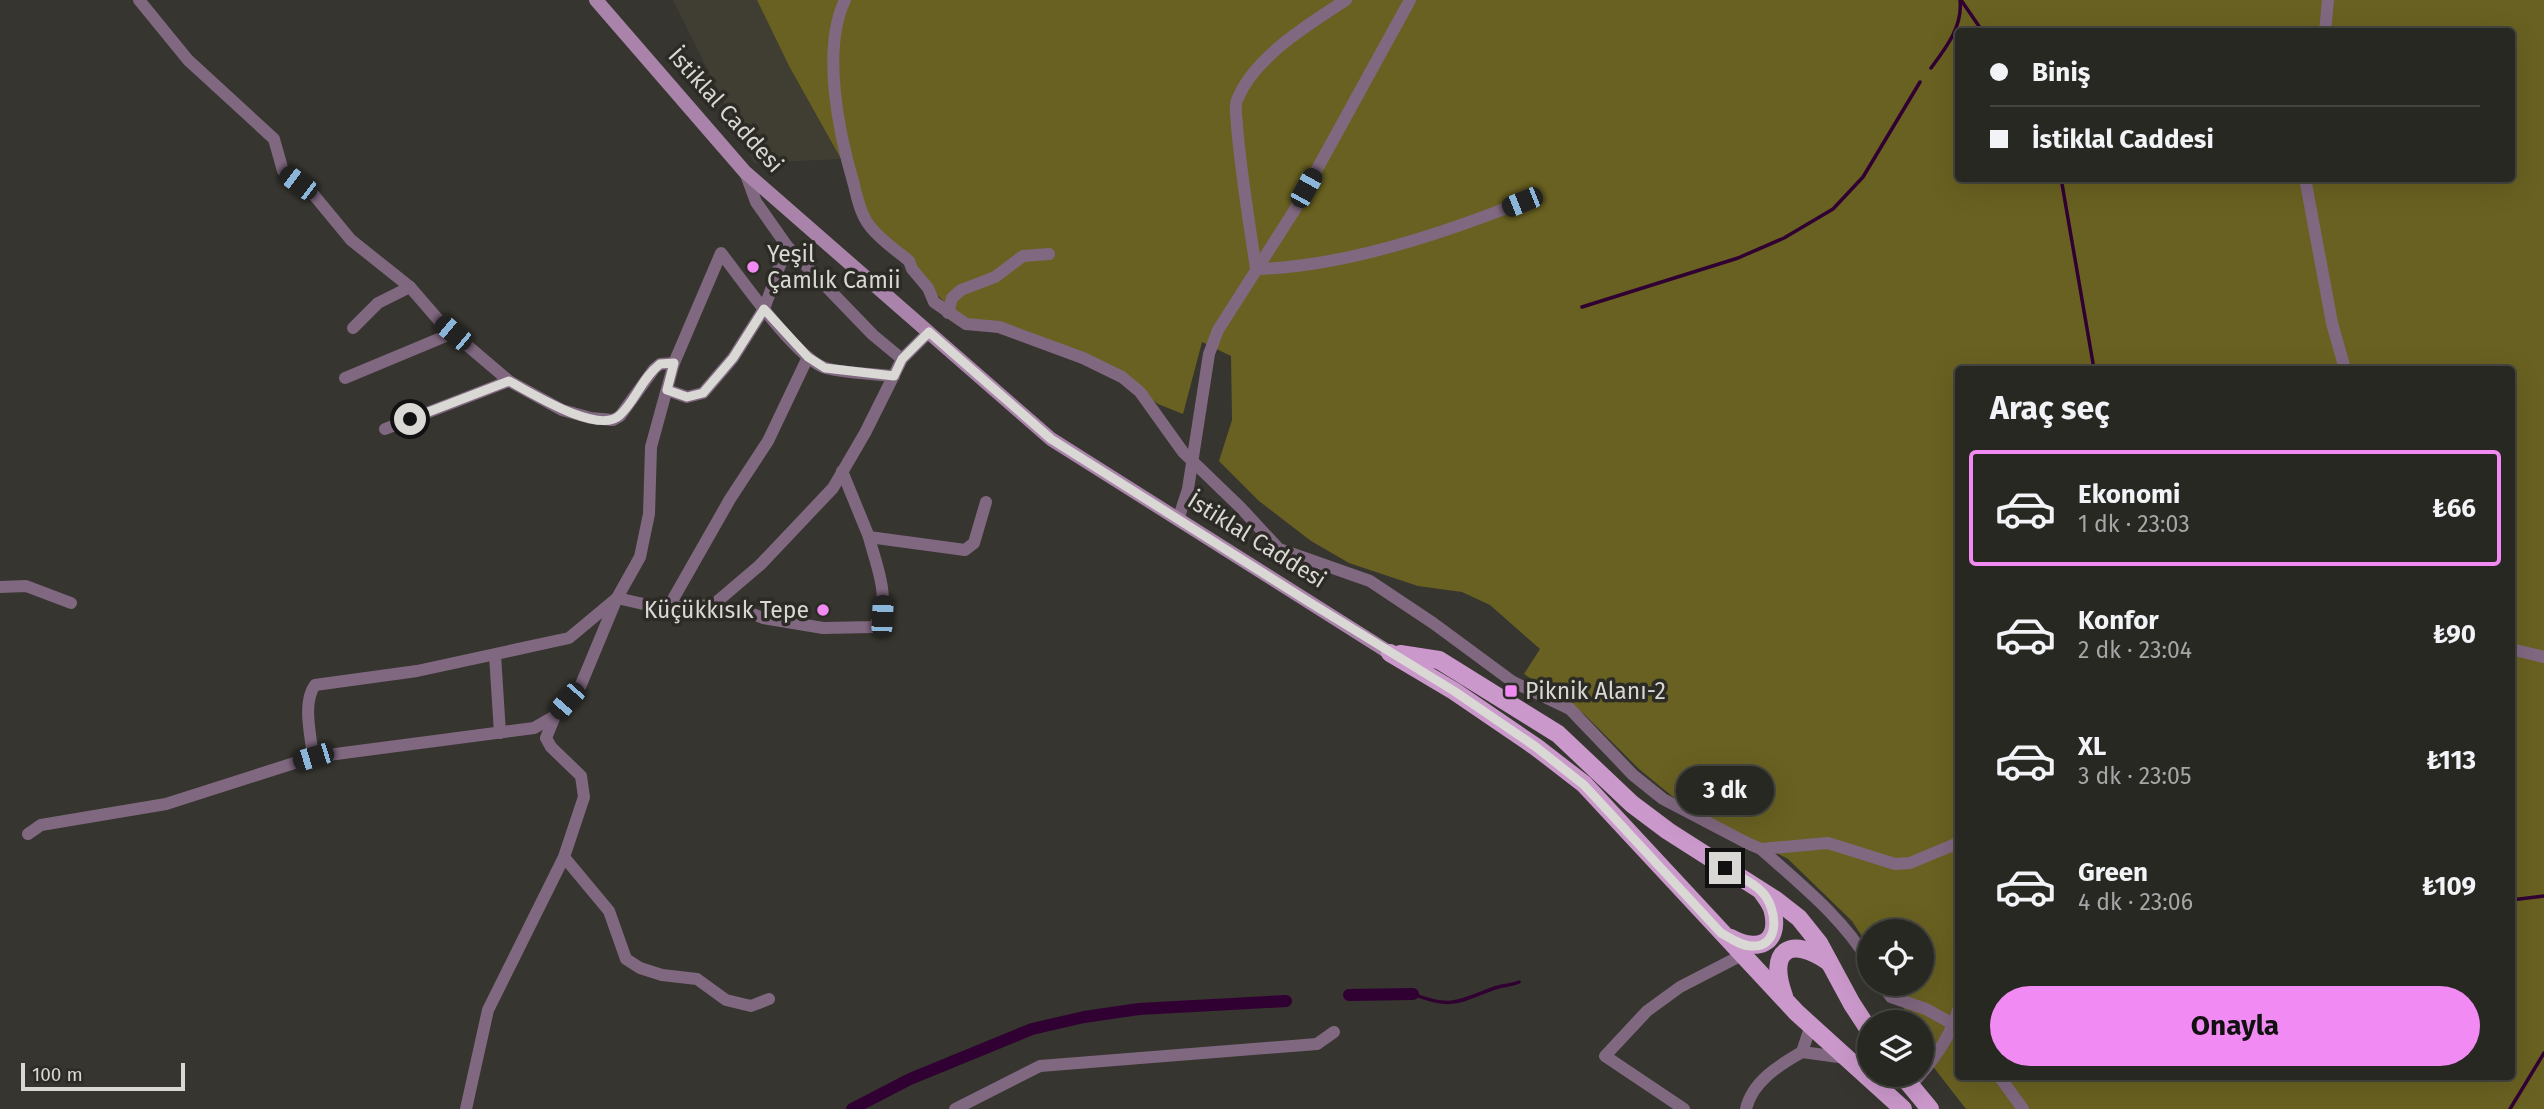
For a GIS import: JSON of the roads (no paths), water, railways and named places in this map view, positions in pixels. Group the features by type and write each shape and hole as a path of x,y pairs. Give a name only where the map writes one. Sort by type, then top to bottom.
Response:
{"main road":[{"name":"İstiklal Caddesi","path":"596,0 745,172 1051,439 1474,704 1536,747 1584,785 1785,1000 1903,1109"},
{"path":"1390,653 1439,660 1558,734 1650,818 1800,918 1819,943 1857,1010"},
{"path":"1721,933 1750,946 1761,945 1769,940 1775,927 1773,909 1762,892"},
{"path":"1785,1000 1777,965 1781,953 1790,947 1802,948 1829,962"},
{"path":"1912,1087 1930,1109"}],"street":[{"path":"139,0 188,60 274,139 283,171 313,194 351,240 410,287 453,333 509,381 562,410 603,421 613,420 620,416 654,369 660,364 674,363"},
{"path":"845,0 834,46 834,83 846,161 868,225 909,261 928,288 934,302 965,324 999,327 1083,358 1122,377 1140,392 1174,443 1279,549 1370,581 1513,682 1570,709 1633,775 1663,799 1761,849 1818,900 1857,942"},
{"path":"1256,269 1243,185 1236,102 1249,78 1275,51 1306,25 1346,0"},
{"path":"1178,520 1188,489 1209,354 1218,330 1294,211 1410,0"},
{"path":"2325,28 2328,0"},
{"path":"745,172 756,202 786,246 873,335 902,359"},
{"path":"2306,182 2332,323 2344,366"},
{"path":"1256,269 1292,268 1343,258 1481,219 1522,202"},
{"path":"667,390 687,397 703,393 733,358 764,309 786,246"},
{"path":"466,1109 488,1010 564,857 584,797 581,776 551,747 546,738 555,716 580,687 618,598 640,557 649,514 651,447 674,363 721,253 764,309 808,357 825,368 894,376"},
{"path":"948,313 952,298 961,290 995,277 1023,256 1049,254"},
{"path":"354,328 378,303 410,287"},
{"path":"618,598 668,608 712,605 760,565 833,488 902,359 929,332"},
{"path":"345,378 453,333"},
{"path":"668,608 730,499 768,442 808,357"},
{"path":"385,429 509,381"},
{"path":"745,611 763,618 823,628 874,627 882,616 883,593 869,537 842,471"},
{"path":"869,537 965,550 974,543 986,502"},
{"path":"0,587 26,586 71,603"},
{"path":"313,757 309,693 315,685 417,671 569,638 618,598"},
{"path":"2515,650 2544,657"},
{"path":"495,655 500,733"},
{"path":"28,834 41,825 166,804 313,757 534,728 555,716"},
{"path":"1761,849 1828,843 1895,864 1910,863 1955,844"},
{"path":"564,857 609,911 626,959 640,968 662,975 697,979 726,1000 751,1006 769,999"},
{"path":"1684,1109 1605,1056 1647,1011 1680,987 1742,955"},
{"path":"1890,996 1955,1019"},
{"path":"1934,1059 1955,1023"},
{"path":"1802,1052 1811,1025"},
{"path":"955,1109 1040,1066 1317,1044 1334,1032"},
{"path":"1746,1109 1748,1097 1756,1086 1783,1063 1802,1052 1847,1058"},
{"path":"2002,1080 2023,1109"}],"waterway":[{"path":"1956,28 1960,0"},
{"path":"1961,0 1980,28"},
{"path":"1931,68 1955,30"},
{"path":"1582,307 1738,258 1784,238 1833,209 1863,177 1920,82"},
{"path":"2062,182 2093,366"},
{"path":"2515,900 2544,896"},
{"path":"1413,994 1436,1001 1454,1002 1519,982"},
{"path":"1349,995 1413,994"},
{"path":"852,1109 910,1079 1032,1029 1084,1017 1139,1009 1286,1001"},
{"path":"2510,1109 2544,1053"}],"place":[{"name":"Yeşil Çamlık Camii","path":"753,267"},
{"name":"Küçükkısık Tepe","path":"823,610"},
{"name":"Piknik Alanı-2","path":"1511,691"}]}
